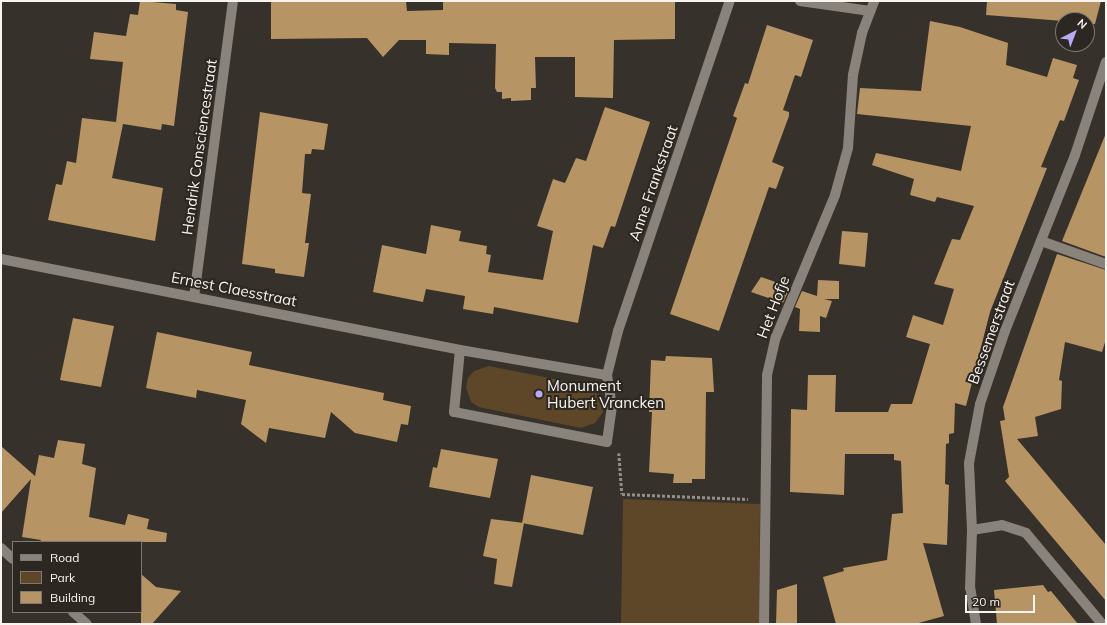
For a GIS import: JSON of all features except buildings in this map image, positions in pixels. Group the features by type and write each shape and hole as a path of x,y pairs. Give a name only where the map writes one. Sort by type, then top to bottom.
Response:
{"street":[{"name":"Hendrik Consciencestraat","path":"194,297 233,1"},
{"name":"Anne Frankstraat","path":"607,375 618,331 730,1"},
{"name":"Het Hofje","path":"764,624 767,375 776,337 836,195 848,148 853,75 872,6 800,1"},
{"name":"Bessemerstraat","path":"976,624 970,588 972,530 970,463 980,404 1005,331 1075,155 1106,62"},
{"path":"1041,241 1106,264"},
{"name":"Ernest Claesstraat","path":"1,259 460,350 607,375"},
{"path":"460,350 454,412 607,442 612,406 607,375"},
{"path":"972,530 1002,525 1026,533 1102,624"},
{"path":"1,548 12,558"},
{"path":"74,613 87,624"}],"path":[{"path":"607,442 618,442 622,494 765,500"}],"green space":[{"path":"489,366 589,386 601,397 603,412 595,423 581,428 479,407 471,402 466,387 468,378 474,371"},
{"path":"623,499 760,504 759,624 621,624"}],"place":[{"name":"Monument Hubert Vrancken","path":"539,394"}]}
